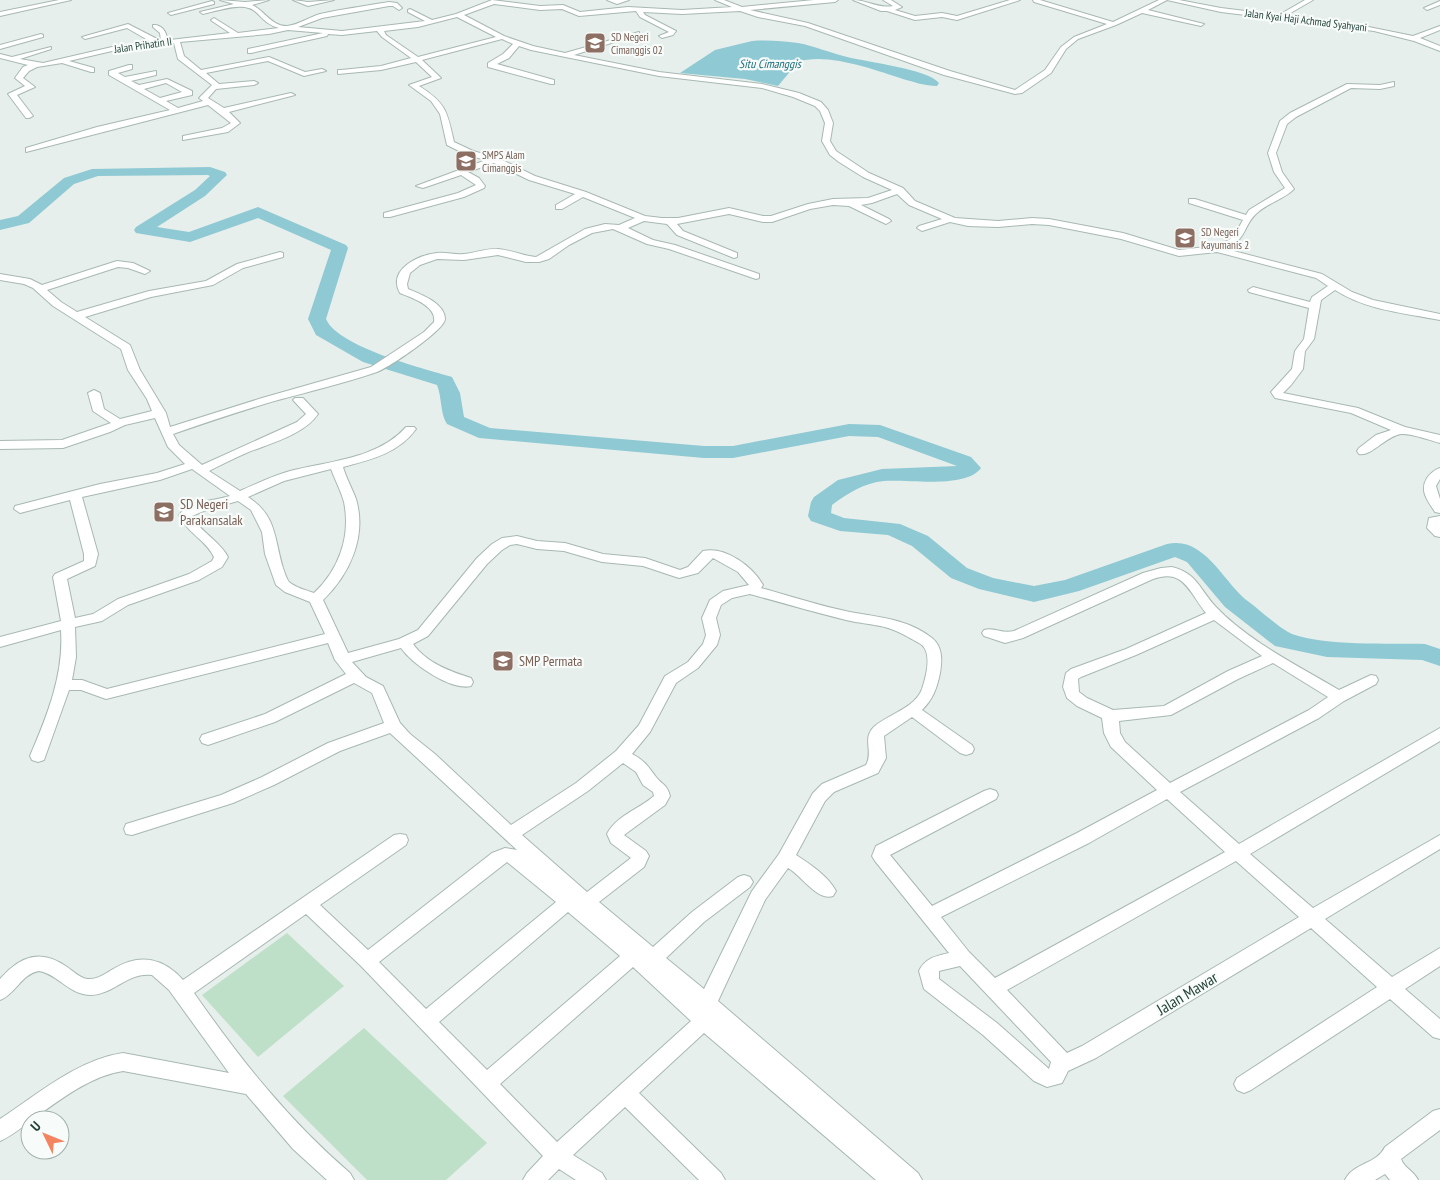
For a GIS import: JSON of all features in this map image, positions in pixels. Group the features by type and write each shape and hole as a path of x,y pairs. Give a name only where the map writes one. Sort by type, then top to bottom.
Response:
{"street":[{"path":"0,14 68,0"},
{"path":"171,13 223,0 245,4 258,10 264,19 273,25 335,32 380,30 431,22 497,1 543,8 563,7 584,14 628,10 696,12 835,0"},
{"path":"203,12 266,0"},
{"path":"296,0 308,4 331,0"},
{"path":"471,0 487,5"},
{"path":"610,0 615,2 626,0"},
{"path":"718,0 758,15 806,24 954,75 1015,92 1048,71 1063,48 1071,41 1114,24 1164,0"},
{"path":"856,0 914,18 942,15 955,18 1017,0"},
{"path":"886,0 900,7 888,10"},
{"name":"Jalan Kyai Haji Achmad Syahyani","path":"1170,0 1197,6 1382,31 1414,38 1440,49"},
{"path":"1197,6 1212,0"},
{"path":"1282,16 1310,0"},
{"path":"1433,0 1440,2"},
{"path":"1035,1 1114,24"},
{"path":"1427,8 1440,2"},
{"path":"288,28 322,16 389,4 395,4 399,8"},
{"path":"639,10 642,16 673,31 671,34 662,36"},
{"path":"410,11 431,22"},
{"path":"1141,11 1201,24"},
{"path":"458,14 517,44 542,51 667,75 762,86 796,95 818,104 828,118 826,141 833,153 852,168 900,190 912,203 951,219 982,224 1032,221 1049,222 1123,236 1179,253 1218,249 1232,242 1239,236 1248,218 1259,207 1290,189 1278,172 1277,159 1272,153 1286,120 1350,86 1387,85"},
{"path":"737,17 758,15"},
{"path":"214,20 236,34"},
{"path":"112,50 86,40 84,37 128,26 178,44 178,52 182,57 215,83 216,87"},
{"path":"155,26 163,32 164,38 169,42"},
{"path":"1382,31 1398,26"},
{"name":"Jalan Prihatin II","path":"0,54 35,65 64,61 112,50 288,28"},
{"path":"1414,38 1440,28"},
{"path":"380,30 384,36 417,59 437,78 413,85 434,99 444,114 450,143 470,153 495,160 532,178 583,194 643,218 670,222 729,211 763,219 772,219 824,203 868,201 900,190"},
{"path":"188,39 192,35 191,31"},
{"path":"251,51 335,32"},
{"path":"565,55 637,33"},
{"path":"341,72 380,68 502,37"},
{"path":"0,47 40,38 0,54"},
{"path":"517,44 506,56 491,65 551,82"},
{"path":"12,58 49,48"},
{"path":"200,72 269,59 304,74 322,71"},
{"path":"64,61 91,70"},
{"path":"29,116 12,94 31,87 19,77 26,69 35,65"},
{"path":"128,67 112,72 176,110"},
{"path":"124,80 153,73"},
{"path":"1355,77 1387,85 1394,93"},
{"path":"137,88 166,81 189,93 161,100"},
{"path":"186,138 206,135 234,126 235,121 203,98 204,96 216,87 254,83"},
{"path":"223,111 291,95"},
{"path":"29,150 210,102"},
{"path":"420,186 495,160"},
{"path":"387,215 460,196 481,186 476,180 462,172"},
{"path":"559,207 583,194"},
{"path":"1192,202 1248,218"},
{"path":"850,203 886,221"},
{"path":"620,228 643,218"},
{"path":"922,228 951,219"},
{"path":"670,222 680,233 734,255"},
{"path":"166,432 266,400 366,372 383,365 434,329 440,318 438,312 430,305 404,290 400,277 412,266 439,256 465,256 491,252 540,259 575,237 603,227 620,228 650,242 672,247 756,276"},
{"path":"1218,249 1319,276 1348,294 1370,303 1440,318"},
{"path":"76,316 149,294 213,282 240,266 280,255"},
{"path":"40,289 117,264 130,265 144,272"},
{"path":"0,277 30,282 57,304 126,347 134,370 147,388 160,413 166,432 174,447 197,468 237,497 256,508 269,532 272,554 281,582 290,589 316,600 342,660 355,676 378,690 393,726 510,834 654,958 706,1012 892,1180"},
{"path":"1335,285 1316,299 1309,339 1300,351 1297,369 1287,383 1277,392 1279,396 1354,410 1400,430 1440,439"},
{"path":"1253,290 1315,306"},
{"path":"94,393 99,412 119,423"},
{"path":"20,509 197,468 225,458 309,420 312,414 300,400"},
{"path":"0,444 38,446 63,444 106,430 119,423 160,413"},
{"path":"0,642 97,618 123,602 190,579 217,564 220,559 218,551 188,522 185,515 197,508 237,497 277,479 336,465 389,447 402,440 410,429"},
{"path":"1363,451 1380,438 1400,430"},
{"path":"316,600 334,580 349,551 353,538 350,502 336,465"},
{"path":"1440,472 1432,478 1429,485 1431,495 1440,509"},
{"path":"38,756 64,685 69,624 60,577 89,564 91,554 75,495"},
{"path":"1440,520 1434,521 1433,528 1440,533"},
{"path":"342,660 404,642 417,637 427,630 482,561 496,547 512,540 572,548 602,558 646,562 680,574 693,570 708,554 716,554 750,576 756,585 751,590"},
{"path":"989,633 1005,638 1018,635 1148,576 1167,570 1186,577 1200,598 1215,614 1274,657 1339,697"},
{"path":"510,834 582,787 622,755 645,728 670,680 693,665 710,645 713,635 709,618 715,603 728,594 751,590 849,616 890,623 928,642 935,655 931,684 926,696 912,710 889,724 876,735 875,741 878,758 872,769 828,788 819,797 786,858 758,896 706,1012 625,1094 557,1156 534,1180"},
{"path":"1215,614 1073,675 1071,683 1076,699 1100,709 1110,716 1166,711 1179,706 1233,675 1274,657"},
{"path":"64,685 82,685 106,694 332,637"},
{"path":"404,642 414,657 424,665 466,682"},
{"path":"208,739 270,718 355,676"},
{"path":"930,915 1083,838 1168,790 1314,714 1339,697 1371,680"},
{"path":"912,710 966,750"},
{"path":"1110,716 1111,728 1116,742 1133,760 1440,1031"},
{"path":"132,829 227,799 268,781 334,747 393,726"},
{"path":"993,988 1239,852 1440,734"},
{"path":"587,902 638,862 640,856 621,842 615,834 620,827 659,801 662,796 660,789 649,781 648,774 644,769 622,755"},
{"path":"990,795 878,852 963,957 1060,1058 1062,1065"},
{"path":"182,991 400,840"},
{"name":"Jalan Mawar","path":"963,957 932,966 928,971 931,983 990,1029 1041,1075 1047,1078 1054,1078 1062,1065 1089,1052 1440,841"},
{"path":"367,961 505,855 511,855 911,1180"},
{"path":"786,858 802,868 827,891"},
{"path":"654,958 698,917 744,882"},
{"path":"426,1021 568,902"},
{"path":"308,905 367,961 484,1084 557,1156 595,1180"},
{"path":"484,1084 634,956"},
{"path":"1244,1084 1440,956"},
{"path":"0,992 18,973 28,966 40,963 49,965 78,984 88,987 100,985 133,968 154,967 182,991 250,1086 305,1147 343,1180"},
{"path":"0,1131 82,1077 110,1063 123,1062 250,1086"},
{"path":"625,1094 714,1180"},
{"path":"1356,1180 1390,1160 1398,1148 1440,1118"},
{"path":"1390,1160 1396,1171 1407,1180"}],"green space":[{"path":"287,933 344,986 258,1057 202,995"},
{"path":"364,1028 487,1143 446,1180 367,1180 283,1096"}],"water":[{"name":"Situ Cimanggis","path":"752,41 781,41 804,44 847,57 910,70 933,78 939,83 937,86 924,85 850,63 822,59 809,59 798,62 778,86 745,79 680,73 715,50"}],"waterway":[{"path":"0,225 23,220 69,181 97,172 210,171 220,175 200,193 142,230 190,237 258,212 340,248 317,319 322,331 370,358 445,381 450,393 454,420 486,434 704,452 733,452 849,430 880,431 964,461 970,468 959,474 882,475 846,485 822,502 819,516 840,524 892,529 920,541 959,573 987,584 1034,594 1071,586 1175,549 1195,557 1233,602 1284,640 1327,649 1425,652 1440,658"}],"place":[{"name":"SD Negeri Cimanggis 02","path":"595,43"},
{"name":"SMPS Alam Cimanggis","path":"466,161"},
{"name":"SD Negeri Kayumanis 2","path":"1185,238"},
{"name":"SD Negeri Parakansalak","path":"164,512"},
{"name":"SMP Permata","path":"503,661"}]}
